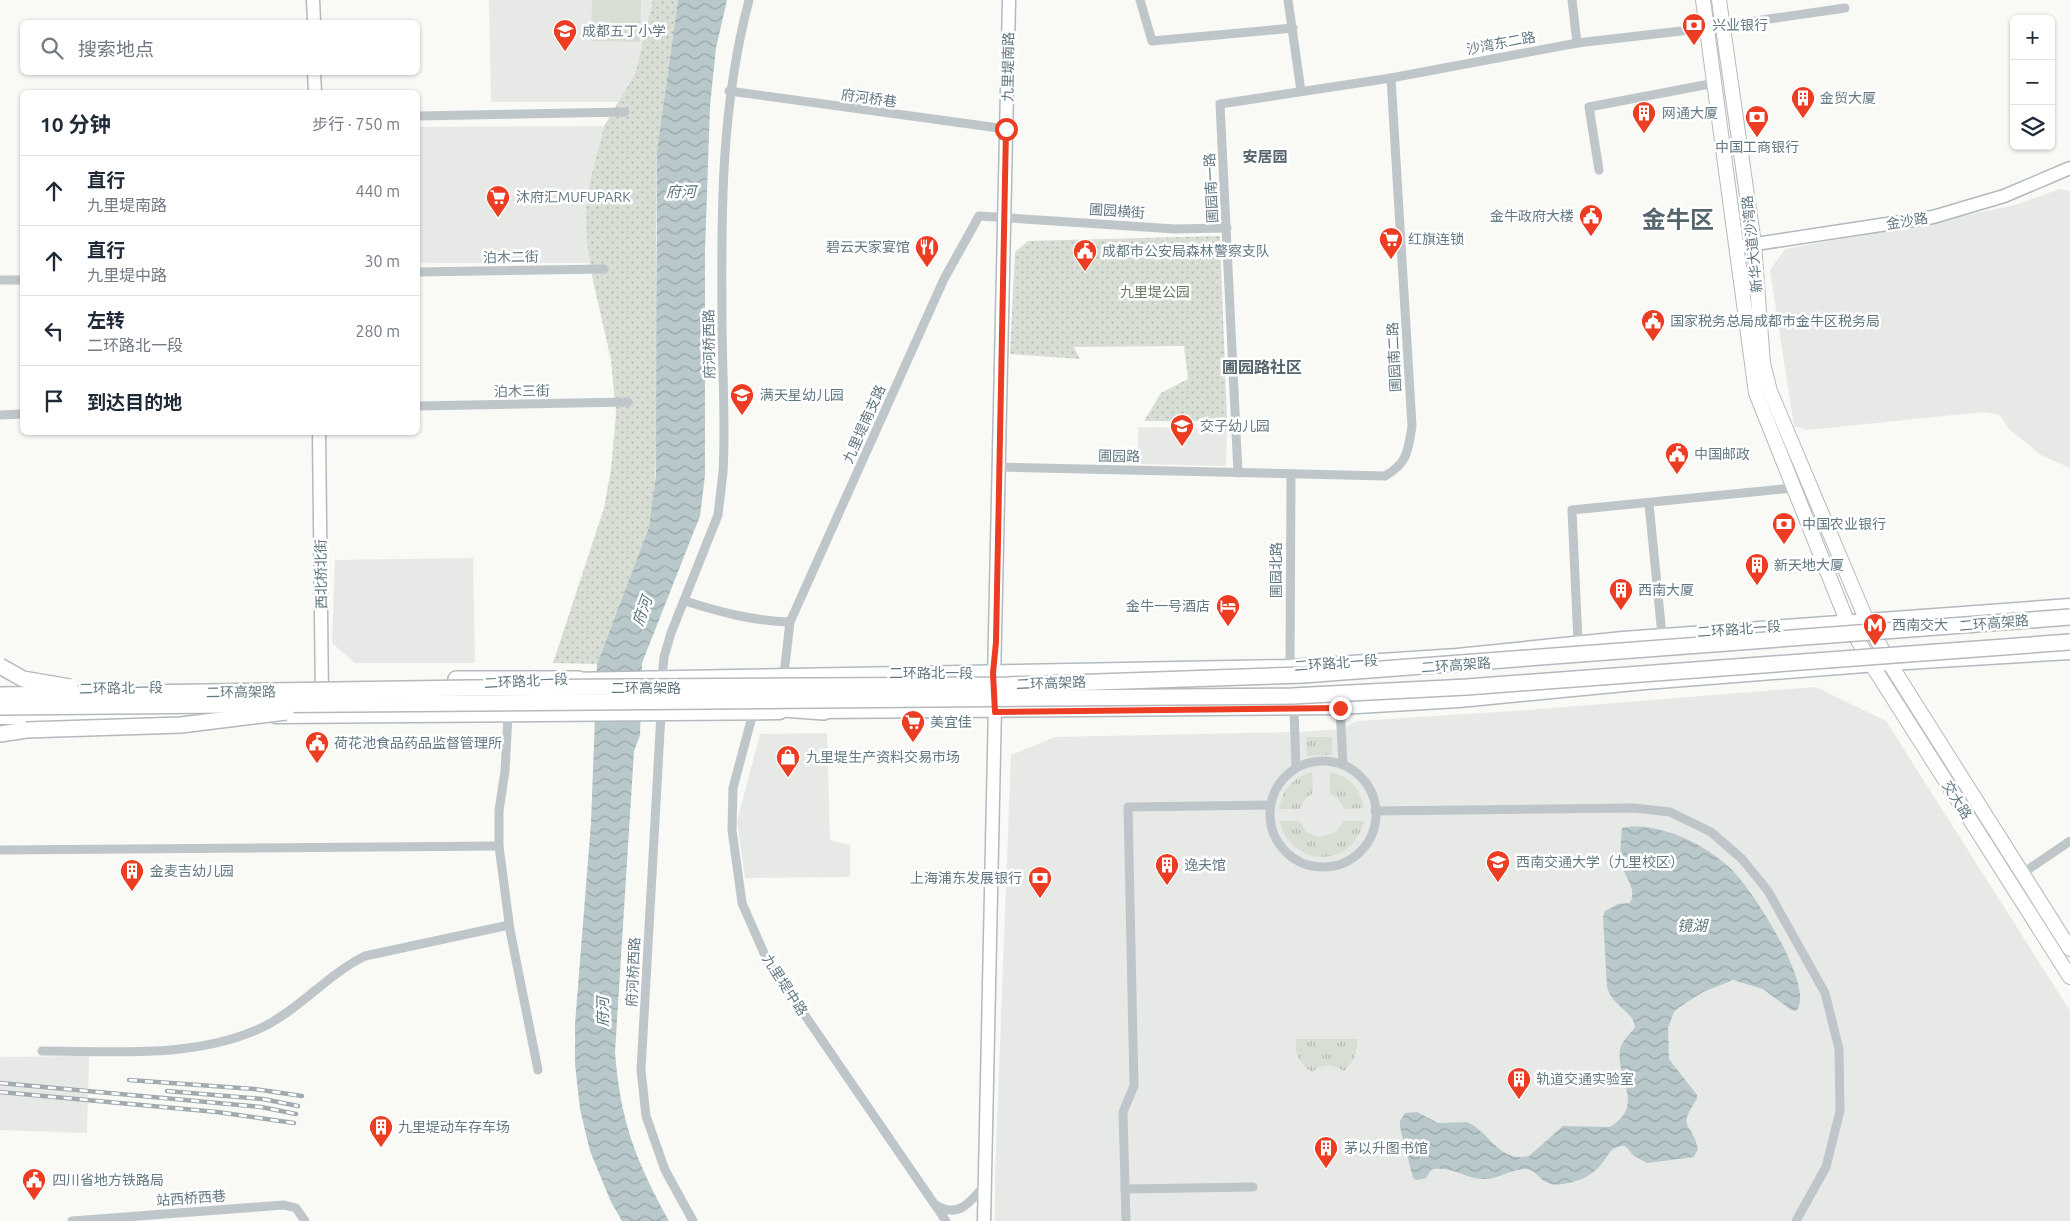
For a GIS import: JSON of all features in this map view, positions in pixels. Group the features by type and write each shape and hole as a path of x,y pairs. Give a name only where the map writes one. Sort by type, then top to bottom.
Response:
{"highway":[{"name":"二环高架路","path":"0,695 470,688 1007,685 1303,675 2070,617"},
{"name":"二环高架路","path":"0,707 1292,696 1467,687 2070,642"},
{"path":"0,666 23,679 53,685 134,694"},
{"path":"151,693 230,682 583,678"},
{"path":"0,734 26,730 191,724 240,719 336,704 400,708 787,708 824,712"}],"main road":[{"path":"313,0 314,20"},
{"name":"九里堤南路","path":"993,673 996,642 1009,0"},
{"name":"新华大道沙湾路","path":"1703,0 1756,393 1847,621"},
{"name":"新华大道沙湾路","path":"1719,0 1754,244 1763,364 1770,391 1866,619"},
{"path":"314,75 314,90"},
{"name":"金沙路","path":"1736,247 1933,217 2004,196 2070,168"},
{"name":"西北桥北街","path":"319,435 322,716"},
{"name":"二环路北一段","path":"0,689 513,683 583,678 660,679 784,674 993,673 1290,666 1457,654 1578,642 1866,619 2070,605"},
{"name":"交大路","path":"1866,619 1890,664 2070,949"},
{"name":"交大路","path":"1847,621 1872,666 2070,977"},
{"path":"0,718 1294,710 1459,701 1645,683 1890,664 2070,653"},
{"path":"984,1221 995,712 993,673"}],"street":[{"name":"府河桥西路","path":"660,679 670,633 685,601 718,515 723,472 722,212 729,91 749,0"},
{"path":"1140,0 1152,41 1293,28"},
{"path":"1288,0 1301,91"},
{"path":"1572,0 1577,43"},
{"name":"沙湾东二路","path":"1301,91 1391,78 1577,43 1707,28 1845,8"},
{"name":"圃园南二路","path":"1238,473 1385,476 1399,468 1408,450 1412,426 1391,78"},
{"path":"1599,170 1589,107 1715,83"},
{"name":"府河桥巷","path":"729,91 1006,129"},
{"name":"圃园南一路","path":"1238,473 1220,104 1301,91"},
{"path":"420,116 625,112"},
{"name":"九里堤南支路","path":"784,674 790,622 944,279 979,216 1005,217"},
{"name":"圃园横街","path":"1005,217 1175,229 1227,228"},
{"name":"泊木二街","path":"420,272 604,269"},
{"path":"0,280 20,280"},
{"name":"泊木三街","path":"420,406 628,402"},
{"path":"0,414 20,414"},
{"name":"圃园路","path":"999,466 1238,473"},
{"name":"圃园北路","path":"1290,666 1291,474"},
{"path":"1578,642 1572,510 1649,504 1793,488"},
{"path":"1649,504 1662,635"},
{"path":"685,601 730,616 763,622 790,622"},
{"path":"1340,708 1343,765"},
{"path":"1294,710 1296,768"},
{"name":"九里堤中路","path":"753,713 733,788 732,830 742,903 767,960 946,1221"},
{"name":"府河桥西路","path":"658,714 641,1070 646,1116 665,1170 694,1221"},
{"path":"508,715 505,771 499,811 499,846 509,926 538,1070"},
{"path":"1319,761 1343,765 1354,771 1367,784 1375,801 1376,820 1371,837 1360,852 1345,863 1327,867 1310,866 1295,860 1282,849 1273,835 1269,819 1270,805 1276,787 1287,774 1296,768 1319,761"},
{"path":"1126,1221 1123,1112 1134,1086 1128,807 1270,805"},
{"path":"1375,811 1634,808 1670,812 1711,832 1742,858 1768,891 1825,993 1839,1049 1840,1111 1826,1167 1796,1221"},
{"path":"2023,873 2070,841"},
{"path":"0,850 499,846"},
{"path":"42,1052 163,1050 223,1042 262,1027 283,1015 343,967 365,956 509,926"},
{"path":"932,1202 946,1211 956,1211 969,1203 984,1186"},
{"path":"1126,1189 1253,1187"},
{"name":"站西桥西巷","path":"72,1221 284,1205 296,1208 305,1221"}],"shaded area":[{"name":"成都五丁小学","path":"489,0 653,0 635,74 619,102 491,102"},
{"name":"沐府汇MUFUPARK","path":"604,126 590,181 586,209 590,263 420,263 420,127"},
{"path":"2060,189 2070,191 2070,468 2041,455 2009,429 2000,415 1983,412 1807,430 1794,426 1770,270 1785,249 1924,224 2015,205"},
{"name":"交子幼儿园","path":"1138,427 1227,429 1226,466 1138,464"},
{"path":"473,558 475,663 355,663 332,643 335,560"},
{"name":"西南交通大学（九里校区）","path":"1816,687 1886,721 2070,1011 2070,1221 995,1221 995,1177 1011,755 1055,737 1296,732 1342,729 1356,721 1513,711"},
{"name":"九里堤生产资料交易市场","path":"827,733 830,840 850,845 850,877 745,878 737,822 760,734"},
{"path":"89,1056 87,1133 0,1130 0,1057"}],"green space":[{"path":"592,0 641,0 640,42 591,41"},
{"path":"653,0 678,0 657,150 658,386 655,491 649,527 597,664 553,663 604,508 611,469 616,413 611,360 592,276 587,242 586,209 590,181 604,126 635,74"},
{"name":"九里堤公园","path":"1220,236 1227,421 1144,421 1161,393 1188,379 1184,346 1074,347 1080,359 1010,354 1015,252 1028,241"},
{"path":"1306,737 1332,737 1332,755 1307,756"},
{"path":"1312,772 1313,793 1306,798 1299,809 1279,809 1280,802 1290,785 1299,777"},
{"path":"1330,772 1343,777 1353,784 1360,795 1364,808 1344,809 1337,798 1330,794"},
{"path":"1280,821 1299,821 1307,832 1319,837 1336,832 1344,821 1364,821 1364,823 1350,846 1340,853 1318,857 1298,849 1290,842 1283,832"},
{"path":"1296,1039 1357,1039 1357,1048 1353,1060 1344,1071 1336,1067 1324,1066 1312,1072 1304,1066 1297,1054"}],"water":[{"name":"府河","path":"678,0 727,0 716,48 710,106 705,250 705,475 700,516 642,663 640,735 634,751 615,1052 621,1099 632,1140 647,1179 669,1221 622,1221 611,1202 590,1151 580,1109 575,1064 575,1024 591,823 597,664 649,527 656,476 657,150"},
{"name":"镜湖","path":"1622,828 1651,828 1667,831 1697,844 1733,871 1767,918 1790,962 1798,982 1800,999 1796,1011 1791,1010 1763,989 1733,980 1703,992 1674,1012 1668,1028 1669,1059 1697,1095 1697,1099 1687,1116 1687,1125 1698,1149 1694,1157 1647,1163 1634,1156 1625,1146 1620,1146 1612,1150 1600,1166 1588,1176 1563,1184 1555,1185 1544,1181 1531,1170 1526,1169 1482,1179 1451,1170 1438,1169 1431,1170 1426,1178 1416,1180 1413,1178 1400,1127 1400,1121 1405,1113 1417,1112 1438,1123 1467,1122 1502,1151 1519,1157 1529,1156 1563,1126 1610,1127 1621,1118 1626,1109 1628,1099 1621,1067 1621,1046 1635,1027 1634,1021 1614,1000 1607,987 1603,917 1605,911 1618,904 1630,903 1632,897 1631,887 1621,861"}],"railway":[{"path":"129,1080 254,1089 302,1096"},
{"path":"0,1083 261,1107 296,1114"},
{"path":"167,1091 263,1099 298,1106"},
{"path":"0,1092 217,1112 294,1123"}],"place":[{"name":"兴业银行","path":"1694,46"},
{"name":"成都五丁小学","path":"565,52"},
{"name":"金贸大厦","path":"1803,119"},
{"name":"网通大厦","path":"1644,134"},
{"name":"中国工商银行","path":"1757,138"},
{"name":"沐府汇MUFUPARK","path":"498,218"},
{"name":"金牛政府大楼","path":"1591,237"},
{"name":"红旗连锁","path":"1391,260"},
{"name":"碧云天家宴馆","path":"927,268"},
{"name":"成都市公安局森林警察支队","path":"1085,272"},
{"name":"国家税务总局成都市金牛区税务局","path":"1653,342"},
{"name":"满天星幼儿园","path":"742,416"},
{"name":"交子幼儿园","path":"1182,447"},
{"name":"中国邮政","path":"1677,475"},
{"name":"中国农业银行","path":"1784,545"},
{"name":"新天地大厦","path":"1757,586"},
{"name":"西南大厦","path":"1621,611"},
{"name":"金牛一号酒店","path":"1228,627"},
{"name":"西南交大","path":"1875,646"},
{"name":"美宜佳","path":"913,743"},
{"name":"荷花池食品药品监督管理所","path":"317,764"},
{"name":"九里堤生产资料交易市场","path":"788,778"},
{"name":"西南交通大学（九里校区）","path":"1498,883"},
{"name":"逸夫馆","path":"1167,886"},
{"name":"金麦吉幼儿园","path":"132,892"},
{"name":"上海浦东发展银行","path":"1040,899"},
{"name":"轨道交通实验室","path":"1519,1100"},
{"name":"九里堤动车存车场","path":"381,1148"},
{"name":"茅以升图书馆","path":"1326,1169"},
{"name":"四川省地方铁路局","path":"34,1201"}],"district":[{"name":"安居园","path":"1265,156"},
{"name":"金牛区","path":"1678,219"},
{"name":"圃园路社区","path":"1262,367"}],"route":[{"path":"1006,129 996,642 993,673 995,712 1340,708"}]}
